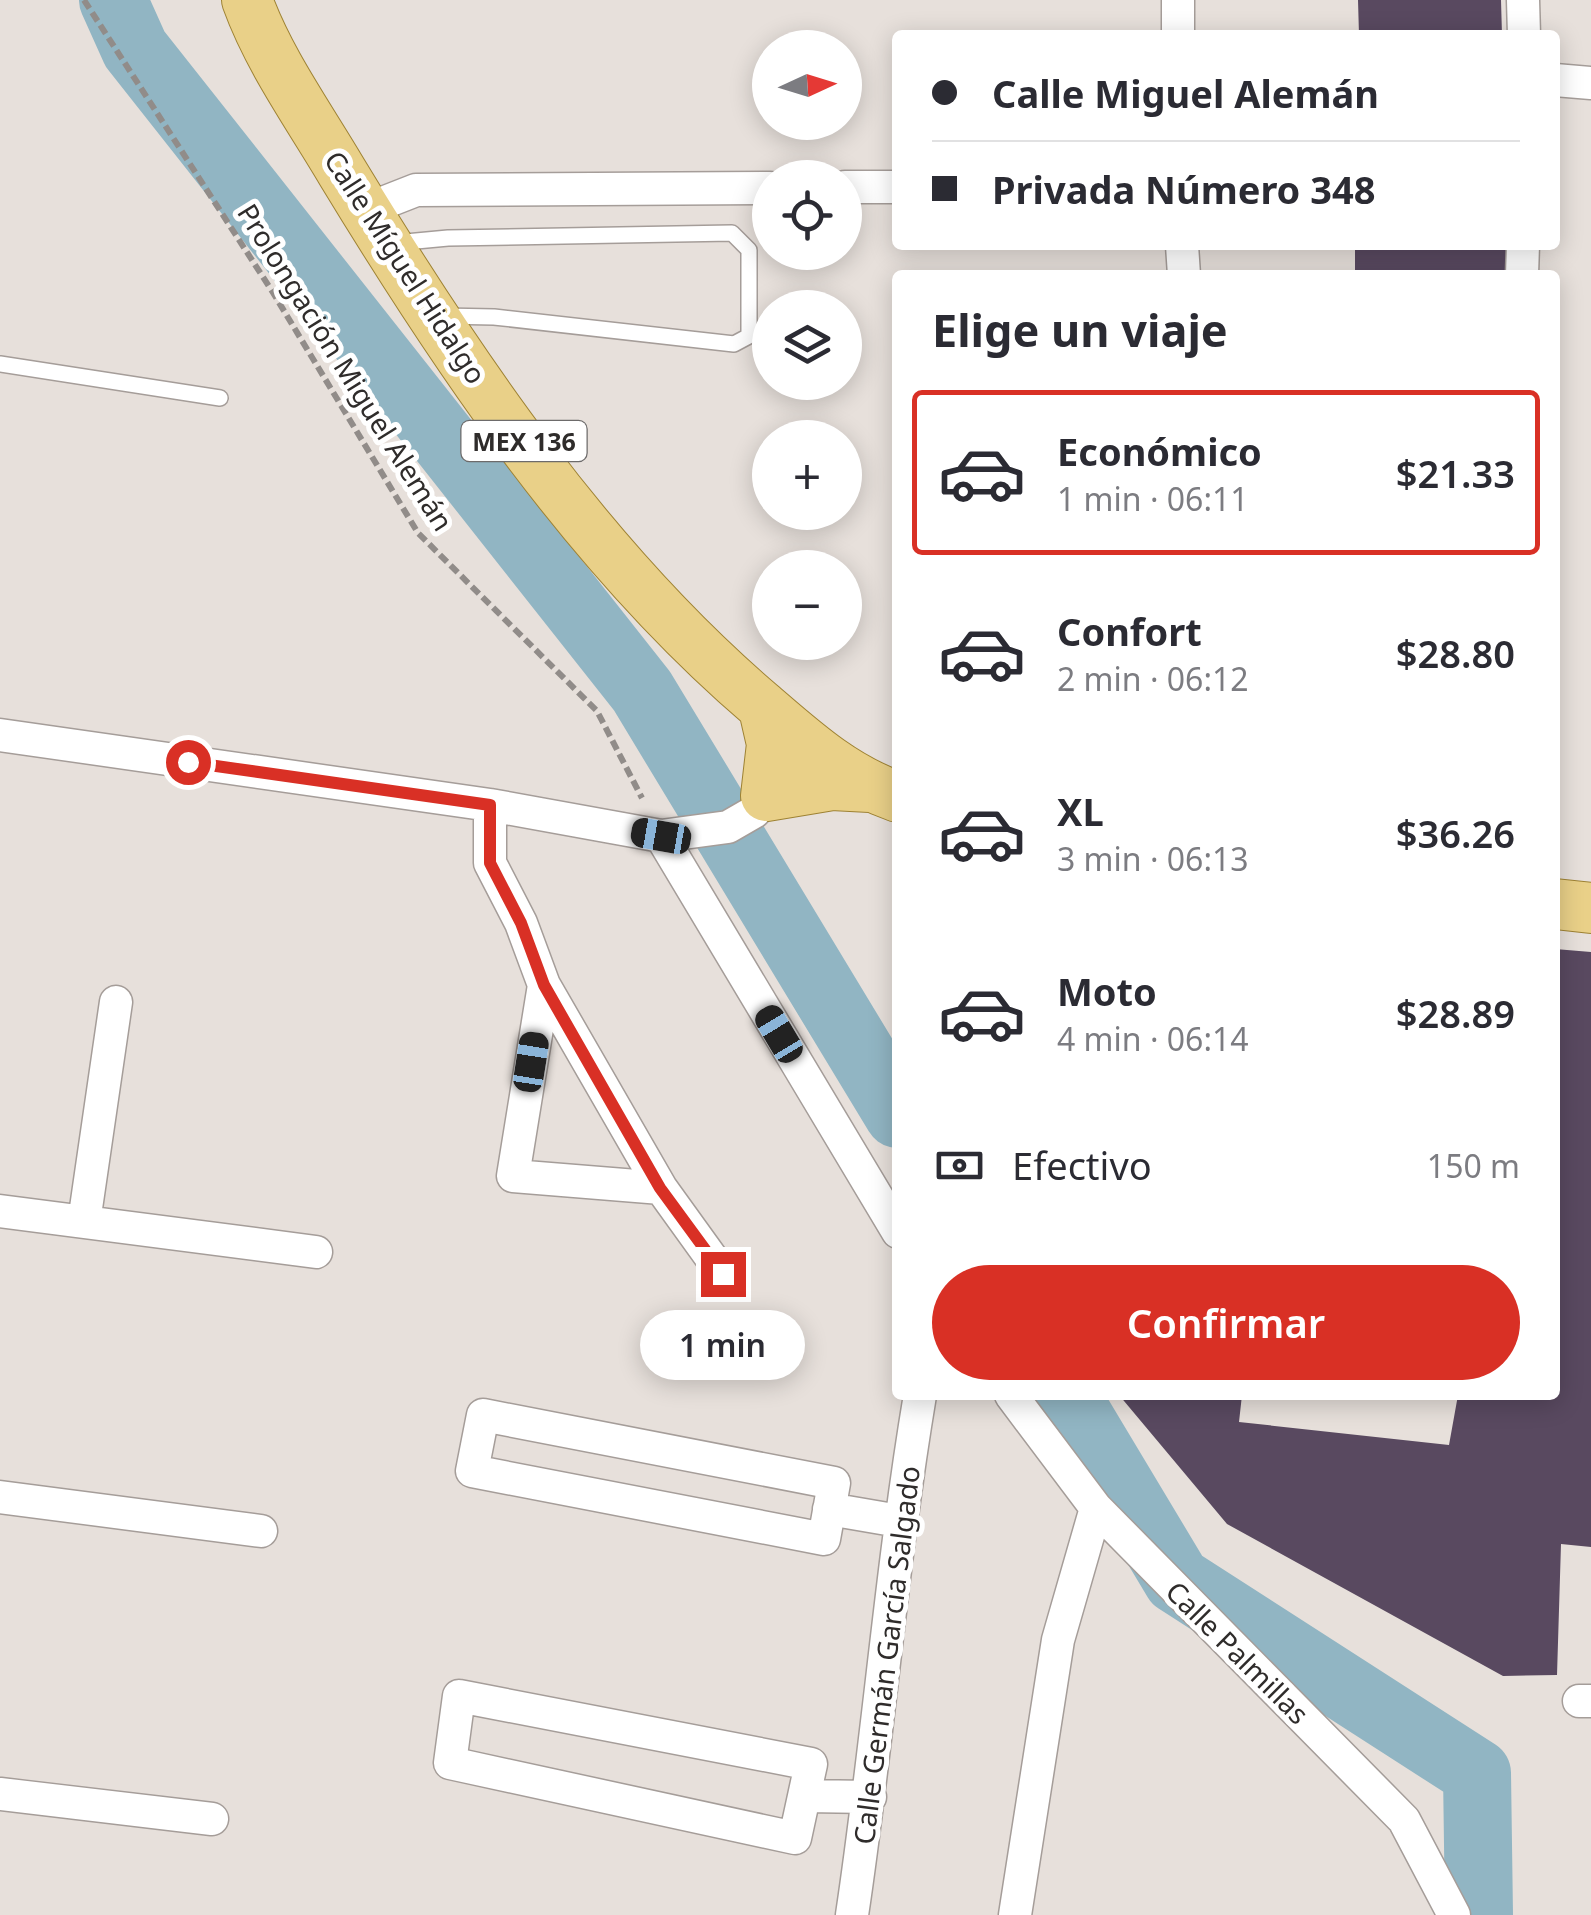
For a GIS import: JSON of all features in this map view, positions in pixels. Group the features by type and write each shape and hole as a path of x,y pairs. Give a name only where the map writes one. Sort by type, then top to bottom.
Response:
{"main road":[{"name":"Calle Míguel Hidalgo","path":"247,0 257,28 433,316 593,536 704,657 826,762 884,792"},
{"path":"764,708 772,744 760,804 832,786 884,792"},
{"path":"1560,905 1591,908"}],"street":[{"path":"1178,0 1178,30"},
{"path":"1523,0 1524,30"},
{"path":"1560,80 1591,83"},
{"path":"862,187 892,187"},
{"path":"376,227 416,190 752,188"},
{"path":"0,734 490,805 661,836 728,827 806,768 826,762"},
{"path":"490,805 490,863 521,923 544,985 660,1188 723,1274"},
{"path":"661,836 892,1222"},
{"path":"544,985 513,1176 660,1188"},
{"path":"84,1222 116,1002"},
{"path":"0,1211 316,1252"},
{"name":"Calle Germán García Salgado","path":"852,1915 870,1797 898,1521 919,1400"},
{"name":"Calle Palmillas","path":"1014,1400 1096,1508 1404,1820 1454,1915"},
{"path":"483,1415 834,1483 830,1508 824,1539 472,1471 483,1415"},
{"path":"0,1497 260,1531"},
{"path":"830,1508 898,1521"},
{"path":"1015,1915 1058,1640 1096,1508"},
{"path":"459,1696 811,1764 806,1796 794,1838 450,1763 459,1696"},
{"path":"0,1794 212,1819"},
{"path":"806,1796 870,1797"}],"lane":[{"path":"376,227 448,238 732,233 749,250 749,336 734,344 494,317 433,316"},
{"path":"0,364 220,398"}],"path":[{"name":"Prolongación Miguel Alemán","path":"84,0 272,291 418,532 597,712 661,836"}],"building":[{"path":"1358,0 1501,0 1502,30 1359,30"},
{"path":"1355,250 1510,250 1511,270 1355,270"},
{"path":"1560,949 1591,952 1591,1547 1561,1544 1557,1675 1503,1676 1227,1524 1123,1400 1241,1400 1239,1422 1449,1445 1457,1400 1560,1400"}],"waterway":[{"path":"113,0 135,49 642,691 892,1104"},
{"path":"1069,1400 1177,1580 1477,1773 1479,1915"}],"route":[{"path":"188,762 490,805 490,863 521,923 544,985 660,1188 723,1274"}]}
